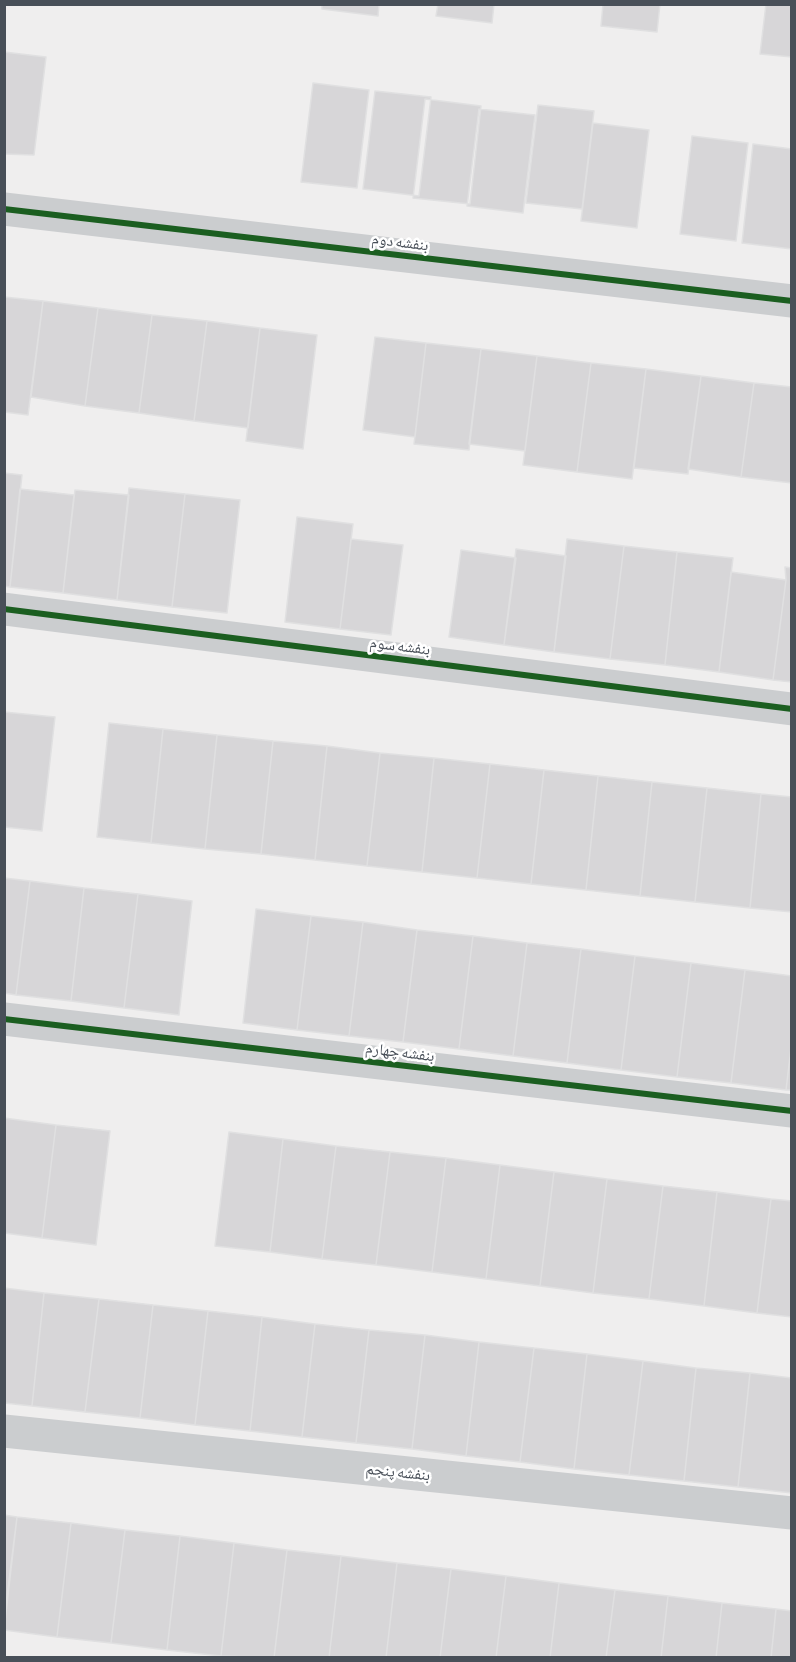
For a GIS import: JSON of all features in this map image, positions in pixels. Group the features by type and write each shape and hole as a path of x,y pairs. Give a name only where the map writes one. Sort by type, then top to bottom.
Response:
{"street":[{"name":"بنفشه دوم","path":"4,209 792,301"},
{"name":"بنفشه سوم","path":"4,609 792,709"},
{"name":"بنفشه چهارم","path":"4,1019 792,1111"},
{"name":"بنفشه پنجم","path":"4,1431 792,1513"}],"building":[{"path":"322,4 379,4 378,16 322,9"},
{"path":"438,4 494,4 492,23 436,16"},
{"path":"603,4 660,4 657,32 601,26"},
{"path":"766,4 792,4 792,57 760,54"},
{"path":"4,52 46,57 34,155 4,154"},
{"path":"313,83 369,90 357,188 301,182"},
{"path":"375,91 431,97 419,196 363,189"},
{"path":"425,99 481,106 470,204 413,198"},
{"path":"538,105 594,111 582,209 526,203"},
{"path":"479,109 535,115 523,213 467,206"},
{"path":"593,123 649,130 637,228 581,221"},
{"path":"692,136 748,143 736,241 680,234"},
{"path":"753,144 792,149 792,249 742,243"},
{"path":"4,297 43,301 28,415 4,412"},
{"path":"43,301 98,308 85,406 31,397"},
{"path":"98,308 152,315 139,413 85,406"},
{"path":"152,315 207,321 194,421 139,413"},
{"path":"207,321 260,328 248,428 194,421"},
{"path":"260,328 317,335 303,449 246,441"},
{"path":"375,337 426,343 415,437 363,430"},
{"path":"426,343 481,349 469,450 414,444"},
{"path":"481,349 537,356 525,451 469,444"},
{"path":"537,356 591,363 577,472 523,465"},
{"path":"591,363 646,369 632,479 577,472"},
{"path":"646,369 701,376 688,474 634,468"},
{"path":"701,376 754,383 741,477 688,469"},
{"path":"754,383 792,387 792,483 741,477"},
{"path":"4,473 22,475 10,587 4,586"},
{"path":"129,488 185,494 172,607 117,600"},
{"path":"20,489 74,495 63,593 10,587"},
{"path":"75,490 129,495 117,600 63,593"},
{"path":"185,494 240,500 227,613 172,607"},
{"path":"297,517 353,524 340,629 285,622"},
{"path":"351,539 403,545 391,635 340,629"},
{"path":"567,539 624,546 610,659 554,652"},
{"path":"624,546 677,552 665,665 610,659"},
{"path":"516,549 566,556 554,652 504,645"},
{"path":"461,550 516,558 504,645 449,637"},
{"path":"677,552 733,558 719,672 665,665"},
{"path":"785,567 792,568 792,682 773,680 786,580"},
{"path":"731,572 786,580 773,680 719,672"},
{"path":"4,712 55,717 42,831 4,827"},
{"path":"109,723 163,729 151,843 97,837"},
{"path":"163,729 217,735 205,849 151,843"},
{"path":"217,735 273,741 261,854 205,849"},
{"path":"273,741 327,746 315,860 261,854"},
{"path":"327,746 380,753 367,866 315,860"},
{"path":"380,753 434,758 422,872 367,866"},
{"path":"434,758 490,764 477,878 422,872"},
{"path":"490,764 544,770 531,884 477,878"},
{"path":"544,770 598,776 586,890 531,884"},
{"path":"598,776 652,782 640,896 586,890"},
{"path":"652,782 707,788 695,902 640,896"},
{"path":"707,788 761,794 750,908 695,902"},
{"path":"761,794 792,797 792,912 750,908"},
{"path":"4,878 30,881 16,995 4,993"},
{"path":"30,881 84,888 71,1001 16,995"},
{"path":"84,888 138,894 124,1008 71,1001"},
{"path":"138,894 192,901 179,1015 124,1008"},
{"path":"256,909 311,916 297,1030 243,1023"},
{"path":"311,916 363,922 349,1036 297,1030"},
{"path":"363,922 417,930 403,1042 349,1036"},
{"path":"417,930 473,936 459,1049 403,1042"},
{"path":"473,936 527,943 513,1056 459,1049"},
{"path":"527,943 581,949 567,1063 513,1056"},
{"path":"581,949 635,956 621,1070 567,1063"},
{"path":"635,956 691,963 677,1077 621,1070"},
{"path":"691,963 745,970 731,1083 677,1077"},
{"path":"745,970 792,976 792,1040 786,1090 731,1083"},
{"path":"792,1040 792,1090 786,1090"},
{"path":"4,1118 56,1125 42,1238 4,1233"},
{"path":"56,1125 110,1131 96,1245 42,1238"},
{"path":"229,1132 283,1139 270,1252 215,1246"},
{"path":"283,1139 336,1146 322,1259 270,1252"},
{"path":"336,1146 390,1152 376,1265 322,1259"},
{"path":"390,1152 446,1158 432,1272 376,1265"},
{"path":"446,1158 500,1165 486,1279 432,1272"},
{"path":"500,1165 554,1172 540,1286 486,1279"},
{"path":"554,1172 607,1179 593,1293 540,1286"},
{"path":"607,1179 663,1186 649,1299 593,1293"},
{"path":"663,1186 717,1192 704,1306 649,1299"},
{"path":"717,1192 771,1199 757,1313 704,1306"},
{"path":"771,1199 792,1201 792,1317 757,1313"},
{"path":"4,1288 44,1293 32,1406 4,1403"},
{"path":"44,1293 99,1299 85,1412 32,1406"},
{"path":"99,1299 153,1305 140,1418 85,1412"},
{"path":"153,1305 208,1311 195,1425 140,1418"},
{"path":"208,1311 262,1317 250,1431 195,1425"},
{"path":"262,1317 315,1324 302,1437 250,1431"},
{"path":"315,1324 369,1330 356,1443 302,1437"},
{"path":"369,1330 425,1335 412,1449 356,1443"},
{"path":"425,1335 479,1342 466,1456 412,1449"},
{"path":"479,1342 534,1348 520,1462 466,1456"},
{"path":"534,1348 587,1354 574,1469 520,1462"},
{"path":"587,1354 643,1361 629,1475 574,1469"},
{"path":"643,1361 696,1368 684,1481 629,1475"},
{"path":"696,1368 750,1373 738,1487 684,1481"},
{"path":"750,1373 792,1378 792,1493 738,1487"},
{"path":"4,1515 17,1517 4,1620"},
{"path":"17,1517 71,1523 57,1637 4,1630"},
{"path":"71,1523 125,1530 111,1643 57,1637"},
{"path":"125,1530 180,1536 167,1650 111,1643"},
{"path":"180,1536 234,1543 221,1656 167,1650"},
{"path":"234,1543 287,1550 274,1658 221,1656"},
{"path":"287,1550 341,1556 329,1658 274,1658"},
{"path":"341,1556 397,1563 386,1658 329,1658"},
{"path":"397,1563 451,1569 440,1658 386,1658"},
{"path":"451,1569 506,1576 496,1658 440,1658"},
{"path":"506,1576 559,1583 550,1658 496,1658"},
{"path":"559,1583 615,1590 606,1658 550,1658"},
{"path":"615,1590 668,1596 661,1658 606,1658"},
{"path":"668,1596 722,1603 716,1658 661,1658"},
{"path":"722,1603 776,1609 771,1658 716,1658"},
{"path":"776,1609 792,1611 792,1658 771,1658"}],"cycle path":[{"path":"4,209 792,301"},
{"path":"4,609 792,709"},
{"path":"4,1019 792,1111"}]}
